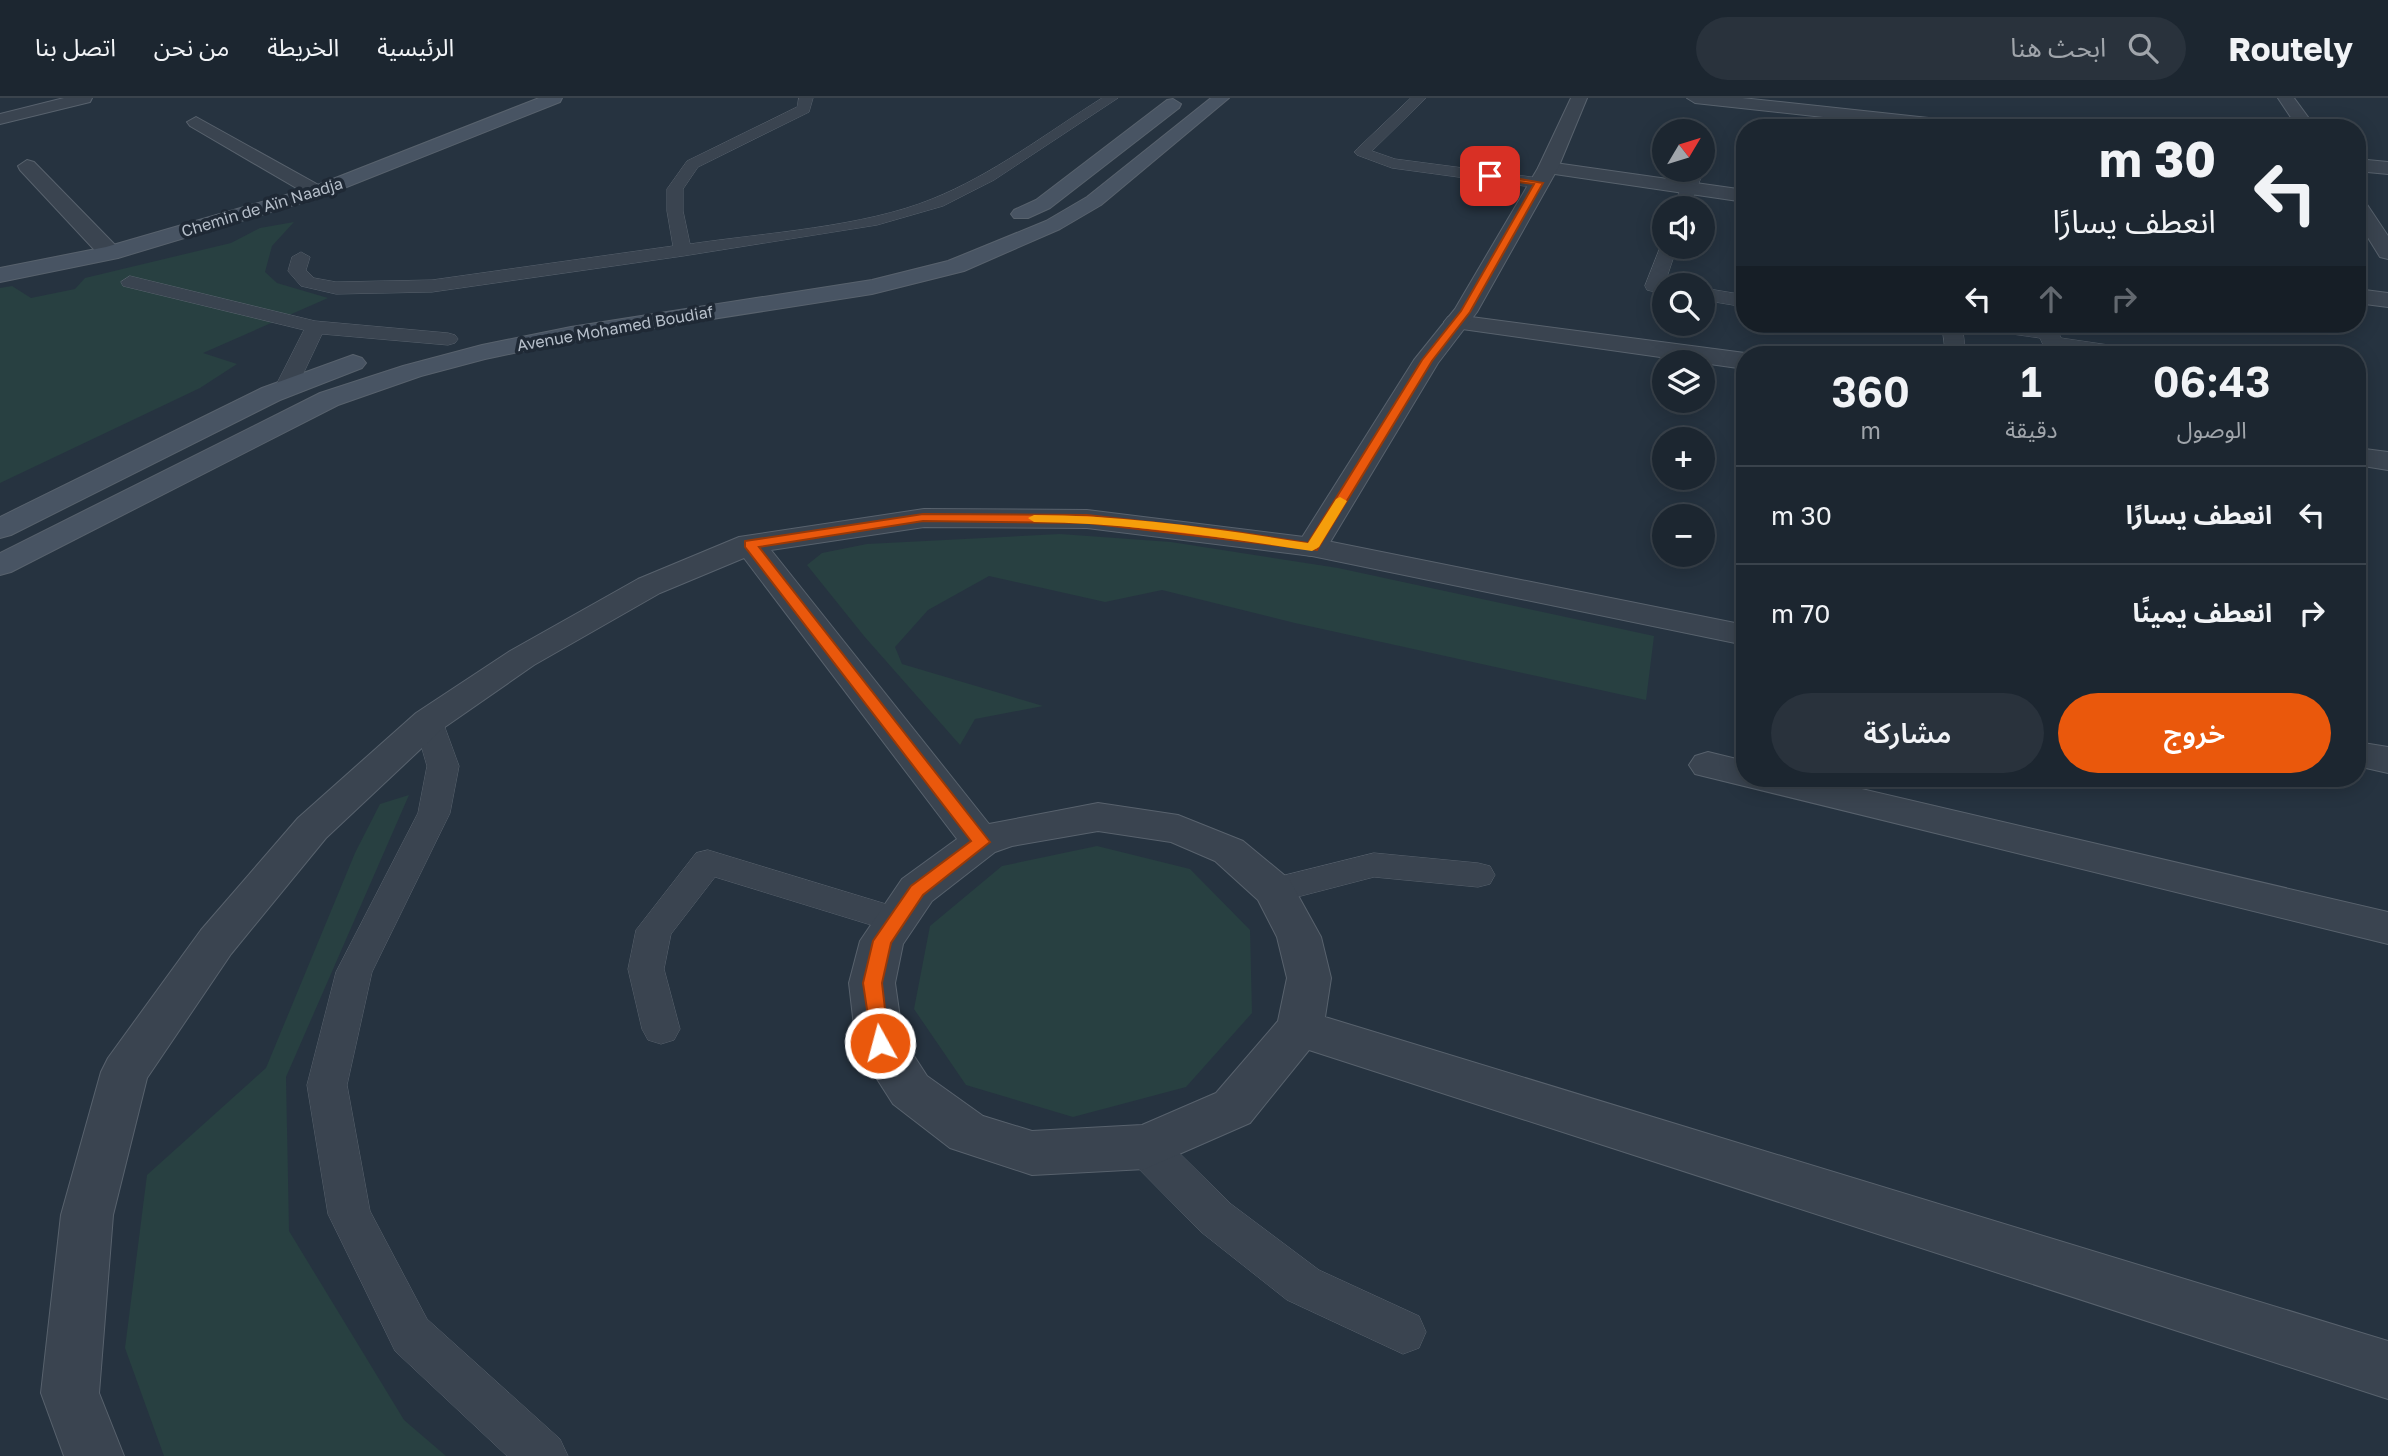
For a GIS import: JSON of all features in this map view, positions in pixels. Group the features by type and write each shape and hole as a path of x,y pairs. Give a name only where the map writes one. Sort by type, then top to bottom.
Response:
{"main road":[{"name":"Chemin de Aïn Naadja","path":"0,275 110,253 317,192 554,98"},
{"path":"963,238 997,226 1043,204 1181,98"},
{"name":"Avenue Mohamed Boudiaf","path":"0,565 329,399 412,371 482,352 571,334 872,287 956,266 1054,225 1094,201 1221,98"},
{"name":"Avenue Mohamed Boudiaf","path":"0,529 285,388 346,365 539,318 838,269"}],"street":[{"path":"0,119 84,98"},
{"path":"1695,98 1915,119"},
{"path":"2286,98 2301,119"},
{"path":"1312,547 1427,360 1465,312 1544,176 1572,101"},
{"path":"196,122 317,192"},
{"path":"27,166 110,253"},
{"path":"2366,166 2388,168"},
{"path":"1544,176 1736,195"},
{"path":"2366,218 2388,252"},
{"path":"2366,297 2388,300"},
{"path":"1456,322 1736,360"},
{"path":"2366,457 2388,461"},
{"path":"94,1456 70,1393 87,1215 125,1072 216,942 312,828 429,721 522,658 649,586 750,544 923,517 1087,519 1312,547 1736,633"},
{"path":"750,544 981,842"},
{"path":"2366,756 2388,760"},
{"path":"1707,765 1736,772"},
{"path":"1798,787 2388,928"},
{"path":"1098,817 1178,829 1229,851 1274,890 1299,937 1309,978 1300,1028 1233,1108 1145,1147 1032,1153 968,1133 910,1090 880,1043 872,983 883,941 917,890 981,842 1008,833 1098,817"},
{"path":"1300,1028 2388,1370"}],"lane":[{"path":"683,251 675,211 675,189 692,164 804,109 806,98"},
{"path":"301,257 297,271 308,282 336,288 432,286 683,251 877,220 937,203 988,177 1111,98"},
{"path":"1419,98 1362,152 1392,163 1544,176"},
{"path":"1685,196 1691,182"},
{"path":"130,282 315,327 448,340"},
{"path":"1715,296 1736,299"},
{"path":"285,388 315,327"},
{"path":"2050,333 2051,343 2072,346"},
{"path":"429,721 443,766 434,813 354,972 327,1085 349,1214 411,1335 543,1456"},
{"path":"661,1029 646,969 654,930 708,862 897,920"},
{"path":"1274,890 1374,865 1478,875"},
{"path":"1145,1147 1216,1218 1303,1285 1403,1332"}],"green space":[{"path":"294,222 272,246 265,272 277,283 328,298 203,353 237,364 200,388 0,483 0,288 12,286 31,298 75,289 85,278 231,243 260,228"},
{"path":"1060,534 1171,542 1338,568 1654,636 1646,700 1295,623 1162,590 1105,602 989,576 928,610 895,647 902,664 1043,706 975,719 960,745 864,636 807,565 822,553 867,544"},
{"path":"409,795 286,1077 289,1231 404,1420 446,1456 164,1456 125,1348 147,1175 266,1068 355,853 380,804"},
{"path":"1097,846 1190,869 1250,930 1252,1013 1186,1087 1073,1117 966,1085 914,1009 930,926 1002,866"}],"slow traffic":[{"path":"1034,518 1087,519 1312,547 1340,501"}],"route":[{"path":"880,1043 872,983 883,941 917,890 981,842 750,544 923,517 1087,519 1312,547 1427,360 1465,312 1539,183 1490,176"}]}
